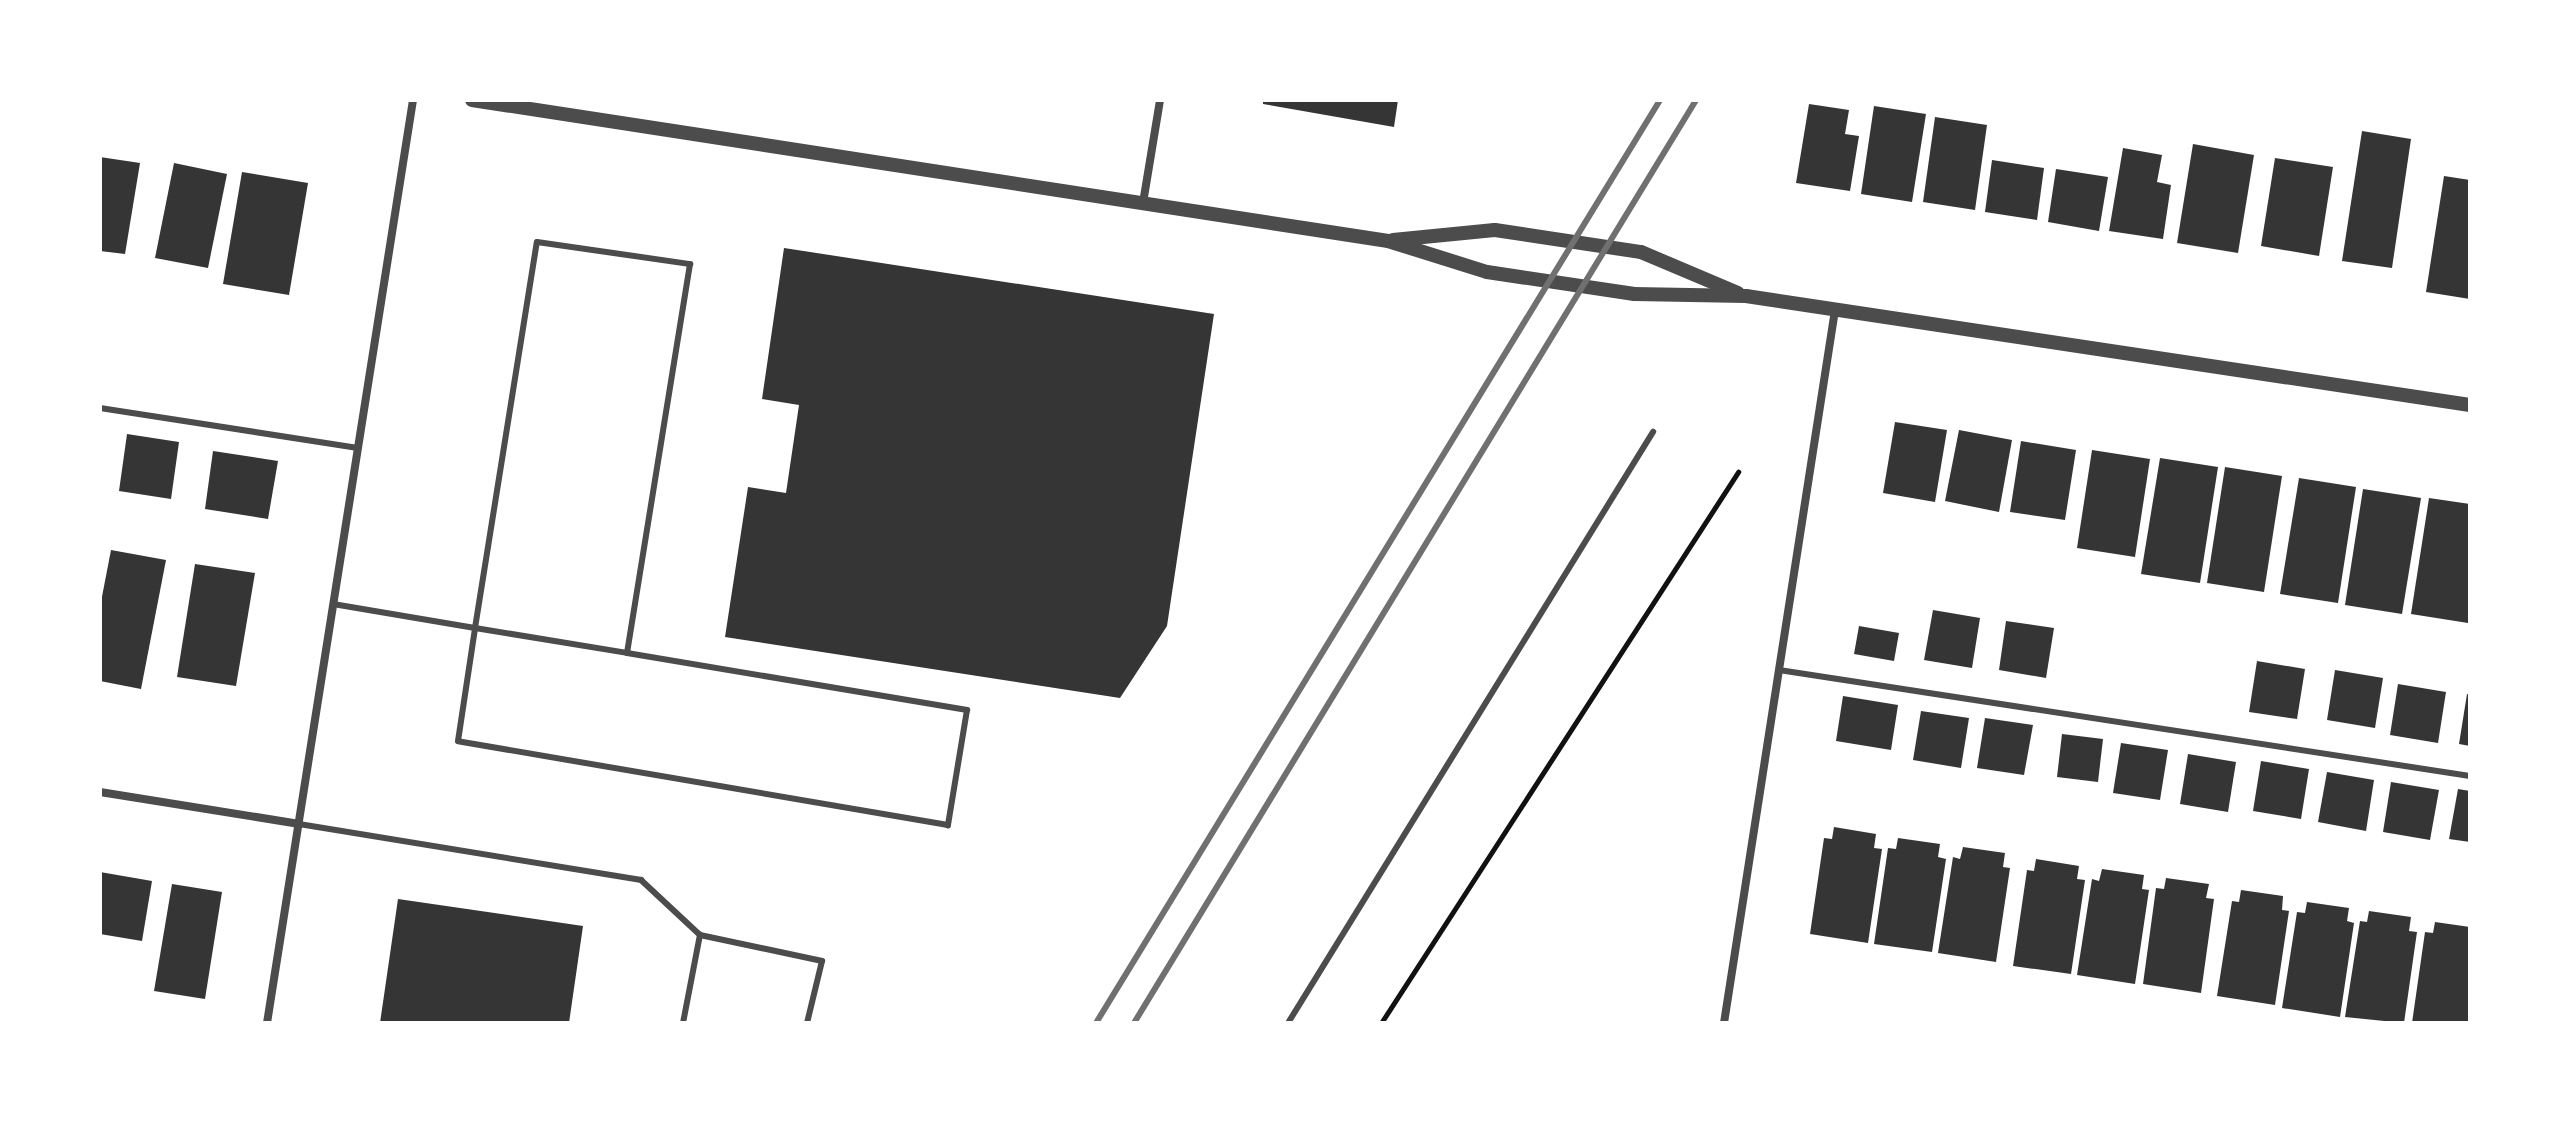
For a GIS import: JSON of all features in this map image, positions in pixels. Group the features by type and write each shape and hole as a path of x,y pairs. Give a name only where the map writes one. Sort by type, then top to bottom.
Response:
{"street":[{"path":"267,1023 413,100"},
{"path":"472,100 1388,241 1501,274 1634,294 1746,296 2470,405"},
{"path":"1143,203 1160,100"},
{"path":"1388,241 1495,230 1641,252 1746,296"},
{"path":"1724,1023 1835,310"},
{"path":"100,792 299,824"}],"lane":[{"path":"333,604 475,628 967,710 948,825 458,741 475,628 537,242 690,264 627,653"},
{"path":"100,408 358,448"},
{"path":"1288,1023 1653,432"},
{"path":"1779,670 2470,776"},
{"path":"299,824 641,880 700,935 822,961 807,1023"},
{"path":"683,1023 700,935"}],"path":[{"path":"1381,1023 1738,472"}],"building":[{"path":"1263,100 1398,100 1394,127 1263,104"},
{"path":"1809,104 1849,110 1845,134 1859,136 1850,191 1796,183"},
{"path":"1874,106 1926,114 1912,202 1861,194"},
{"path":"1935,117 1987,125 1975,210 1923,202"},
{"path":"2362,131 2411,139 2392,268 2342,261"},
{"path":"2193,144 2254,155 2238,253 2177,243"},
{"path":"2123,148 2162,155 2157,182 2171,185 2163,239 2109,231"},
{"path":"100,157 140,163 125,254 100,251"},
{"path":"2275,158 2333,167 2319,256 2261,246"},
{"path":"1992,160 2044,168 2037,220 1985,212"},
{"path":"174,163 227,174 208,268 155,258"},
{"path":"2056,169 2108,177 2099,231 2048,222"},
{"path":"242,172 308,183 289,295 223,284"},
{"path":"2444,176 2470,180 2470,299 2426,292"},
{"path":"784,248 1214,314 1167,626 1120,698 725,637 748,487 786,493 799,405 762,399"},
{"path":"1895,422 1947,430 1935,502 1883,493"},
{"path":"1959,430 2012,440 1999,512 1945,501"},
{"path":"127,434 179,442 171,499 119,491"},
{"path":"2021,441 2076,450 2065,520 2010,512"},
{"path":"2092,450 2150,459 2135,557 2077,548"},
{"path":"213,451 278,461 268,519 205,509"},
{"path":"2160,458 2218,467 2200,583 2141,574"},
{"path":"2225,467 2282,476 2264,592 2207,583"},
{"path":"2299,478 2356,487 2338,603 2280,594"},
{"path":"2363,489 2421,498 2402,614 2345,605"},
{"path":"2429,498 2470,504 2468,623 2411,614"},
{"path":"111,550 166,560 141,689 100,681 100,607"},
{"path":"195,564 255,573 236,686 177,677"},
{"path":"1933,610 1980,618 1972,668 1924,660"},
{"path":"2006,621 2054,628 2046,678 1999,670"},
{"path":"1859,626 1899,633 1894,661 1854,654"},
{"path":"2257,661 2305,669 2297,719 2249,712"},
{"path":"2335,670 2383,678 2375,728 2327,720"},
{"path":"2398,684 2446,692 2438,743 2390,735"},
{"path":"2467,694 2470,695 2470,746 2459,744"},
{"path":"1843,696 1898,705 1891,750 1836,741"},
{"path":"1921,711 1969,718 1961,768 1913,760"},
{"path":"1985,718 2033,725 2024,775 1977,768"},
{"path":"2062,734 2103,739 2098,782 2057,777"},
{"path":"2121,743 2168,750 2160,800 2113,793"},
{"path":"2188,754 2236,762 2228,812 2180,804"},
{"path":"2261,761 2309,769 2301,819 2253,811"},
{"path":"2327,772 2374,780 2366,831 2318,822"},
{"path":"2391,782 2439,790 2430,840 2383,832"},
{"path":"2458,789 2470,791 2470,842 2449,839"},
{"path":"1834,827 1876,834 1874,848 1882,849 1868,943 1810,934 1824,838 1832,839"},
{"path":"1898,838 1940,844 1938,857 1946,859 1932,952 1874,944 1888,848 1896,849"},
{"path":"1963,847 2005,853 2003,867 2010,868 1996,962 1938,953 1953,857 1960,859"},
{"path":"2036,859 2079,866 2077,879 2085,880 2071,974 2013,966 2027,870 2034,871"},
{"path":"2102,869 2144,875 2142,889 2149,890 2135,984 2077,975 2092,879 2099,881"},
{"path":"100,872 152,881 142,941 100,934"},
{"path":"2166,878 2209,884 2206,898 2214,899 2201,993 2143,984 2156,888 2164,889"},
{"path":"172,884 222,892 205,999 154,991"},
{"path":"2241,890 2283,896 2282,910 2289,911 2275,1005 2217,996 2232,901 2239,902"},
{"path":"398,899 583,926 569,1023 380,1023"},
{"path":"2307,902 2349,908 2347,921 2354,923 2340,1017 2282,1008 2297,912 2305,913"},
{"path":"2369,911 2411,917 2409,931 2417,932 2404,1023 2345,1017 2360,921 2367,922"},
{"path":"2435,922 2470,927 2470,1023 2412,1023 2425,932 2433,933"}],"railway":[{"path":"1096,1023 1660,100"},
{"path":"1134,1023 1696,100"}]}
